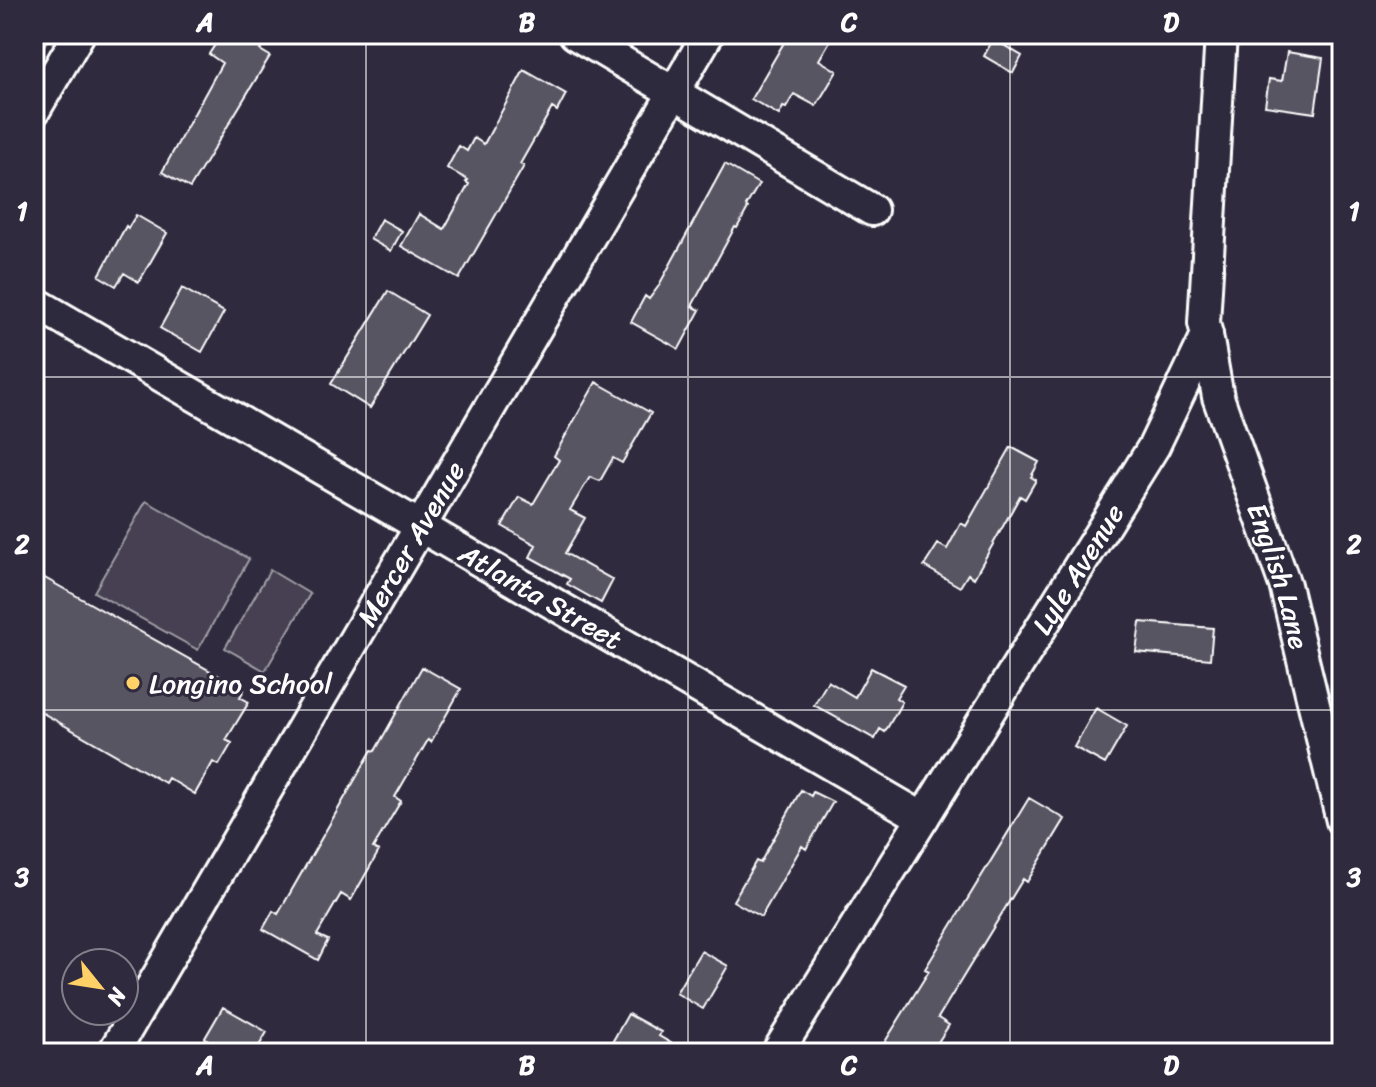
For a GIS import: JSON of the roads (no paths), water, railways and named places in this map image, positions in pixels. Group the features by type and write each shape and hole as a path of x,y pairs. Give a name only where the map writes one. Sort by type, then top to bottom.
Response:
{"street":[{"path":"34,111 79,34"},
{"path":"575,34 872,210"},
{"name":"Mercer Avenue","path":"113,1053 708,34"},
{"name":"Lyle Avenue","path":"777,1053 1154,446 1207,335 1204,323 1221,34"},
{"name":"Atlanta Street","path":"34,302 923,818"},
{"name":"English Lane","path":"1207,335 1218,397 1285,585 1342,821"}],"place":[{"name":"Longino School","path":"133,683"}]}
